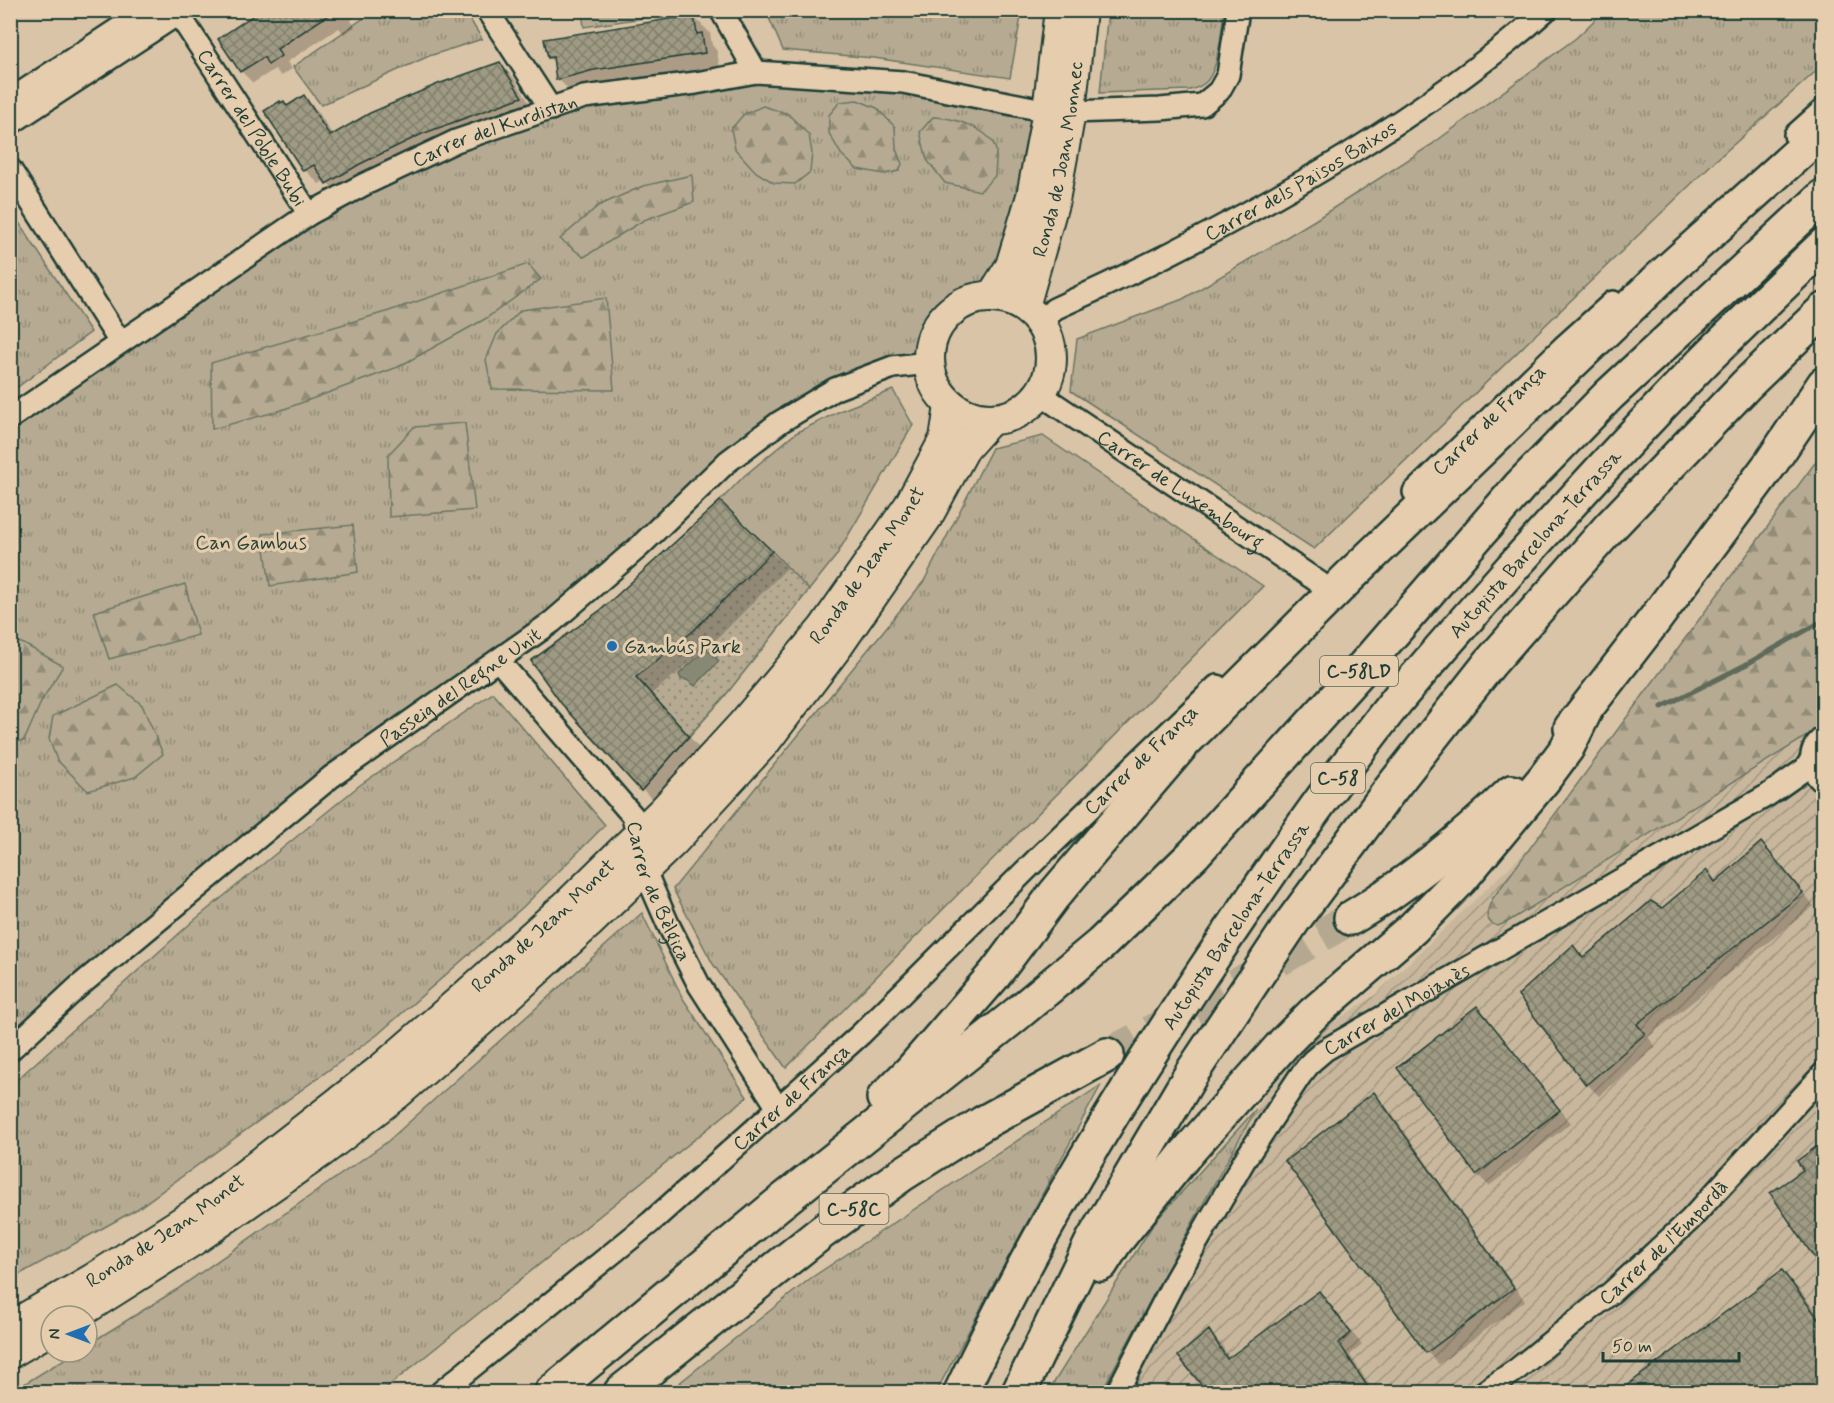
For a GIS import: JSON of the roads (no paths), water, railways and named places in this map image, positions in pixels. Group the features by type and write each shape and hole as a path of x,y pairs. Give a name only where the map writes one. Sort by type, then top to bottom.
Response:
{"highway":[{"path":"776,1206 911,1071 995,974 1054,895 1185,741 1356,570 1662,276 1824,130"},
{"name":"C-58LD","path":"1194,854 1358,673 1520,486 1609,395 1824,196"},
{"name":"Autopista Barcelona-Terrassa","path":"961,1392 1053,1216 1148,1056 1255,895 1351,761 1398,699 1575,497 1708,358 1824,245"},
{"name":"C-58","path":"1022,1388 1092,1242 1193,1071 1293,921 1383,800 1490,663 1609,528 1746,385 1824,310"},
{"path":"1352,918 1411,880 1529,776 1586,711 1771,463 1824,384"},
{"path":"1771,463 1824,399"},
{"path":"1022,1388 1115,1242 1184,1156 1278,1048 1314,1013 1413,928 1460,880 1544,779 1567,748 1586,711"},
{"name":"C-58C","path":"552,1392 776,1206 1101,944 1194,854"},
{"name":"C-58C","path":"621,1392 822,1232 884,1187 983,1123 1107,1055"}],"street":[{"path":"10,100 147,10"},
{"path":"487,10 551,109"},
{"path":"721,10 756,72"},
{"name":"Ronda de Joan Monnec","path":"1033,316 1054,200 1059,112 1060,10"},
{"name":"Ronda de Joan Monnec","path":"992,296 1011,266 1059,112 1081,10"},
{"name":"Carrer del Kurdistan","path":"10,418 309,214 363,185 456,141 584,97 696,83 756,72 903,82 1059,112 1160,109 1202,105 1219,91 1228,75 1238,10"},
{"name":"Carrer dels Països Baixos","path":"1033,316 1054,309 1182,249 1285,193 1404,120 1510,42 1546,10"},
{"path":"10,124 179,12"},
{"name":"Carrer del Poble Bubi","path":"179,12 309,214"},
{"name":"Carrer de França","path":"441,1392 651,1222 861,1034 1040,856 1284,622 1320,583 1563,347 1824,109"},
{"path":"10,169 120,342"},
{"path":"992,296 1009,299 1033,316 1049,341 1051,359 1048,377 1040,394 1026,408 1009,417 990,420 969,416 951,406 935,387 928,363 931,340 939,322 954,307 971,299 992,296"},
{"name":"Passeig del Regne Unit","path":"10,1050 78,987 331,777 552,622 640,546 727,462 780,422 835,389 893,367 928,363"},
{"name":"Carrer de Luxembourg","path":"1040,394 1320,583"},
{"name":"Ronda de Jean Monet","path":"10,1327 93,1279 196,1213 380,1070 551,918 664,810 743,724 823,629 909,506 945,439 951,406"},
{"name":"Ronda de Jean Monet","path":"93,1304 180,1249 312,1159 398,1093 588,924 673,842 765,742 850,629 927,517 964,449 990,420"},
{"name":"Carrer de Bèlgica","path":"498,660 633,816 644,869 668,924 699,985 778,1108"},
{"name":"Carrer del Moianès","path":"1117,1392 1174,1280 1244,1161 1312,1061 1335,1044 1768,795 1805,769 1811,760 1815,745 1824,736"},
{"path":"1811,760 1816,776 1824,783"},
{"name":"Carrer de l'Empordà","path":"1484,1392 1516,1370 1612,1292 1690,1220 1824,1074"},
{"path":"10,1353 39,1336"}],"waterway":[{"path":"1662,707 1745,665 1819,623"}],"tunnel":[{"path":"1107,1055 1221,994 1351,918"}],"place":[{"name":"Gambús Park","path":"612,646"}],"park label":[{"name":"Can Gambus","path":"251,542"}]}
